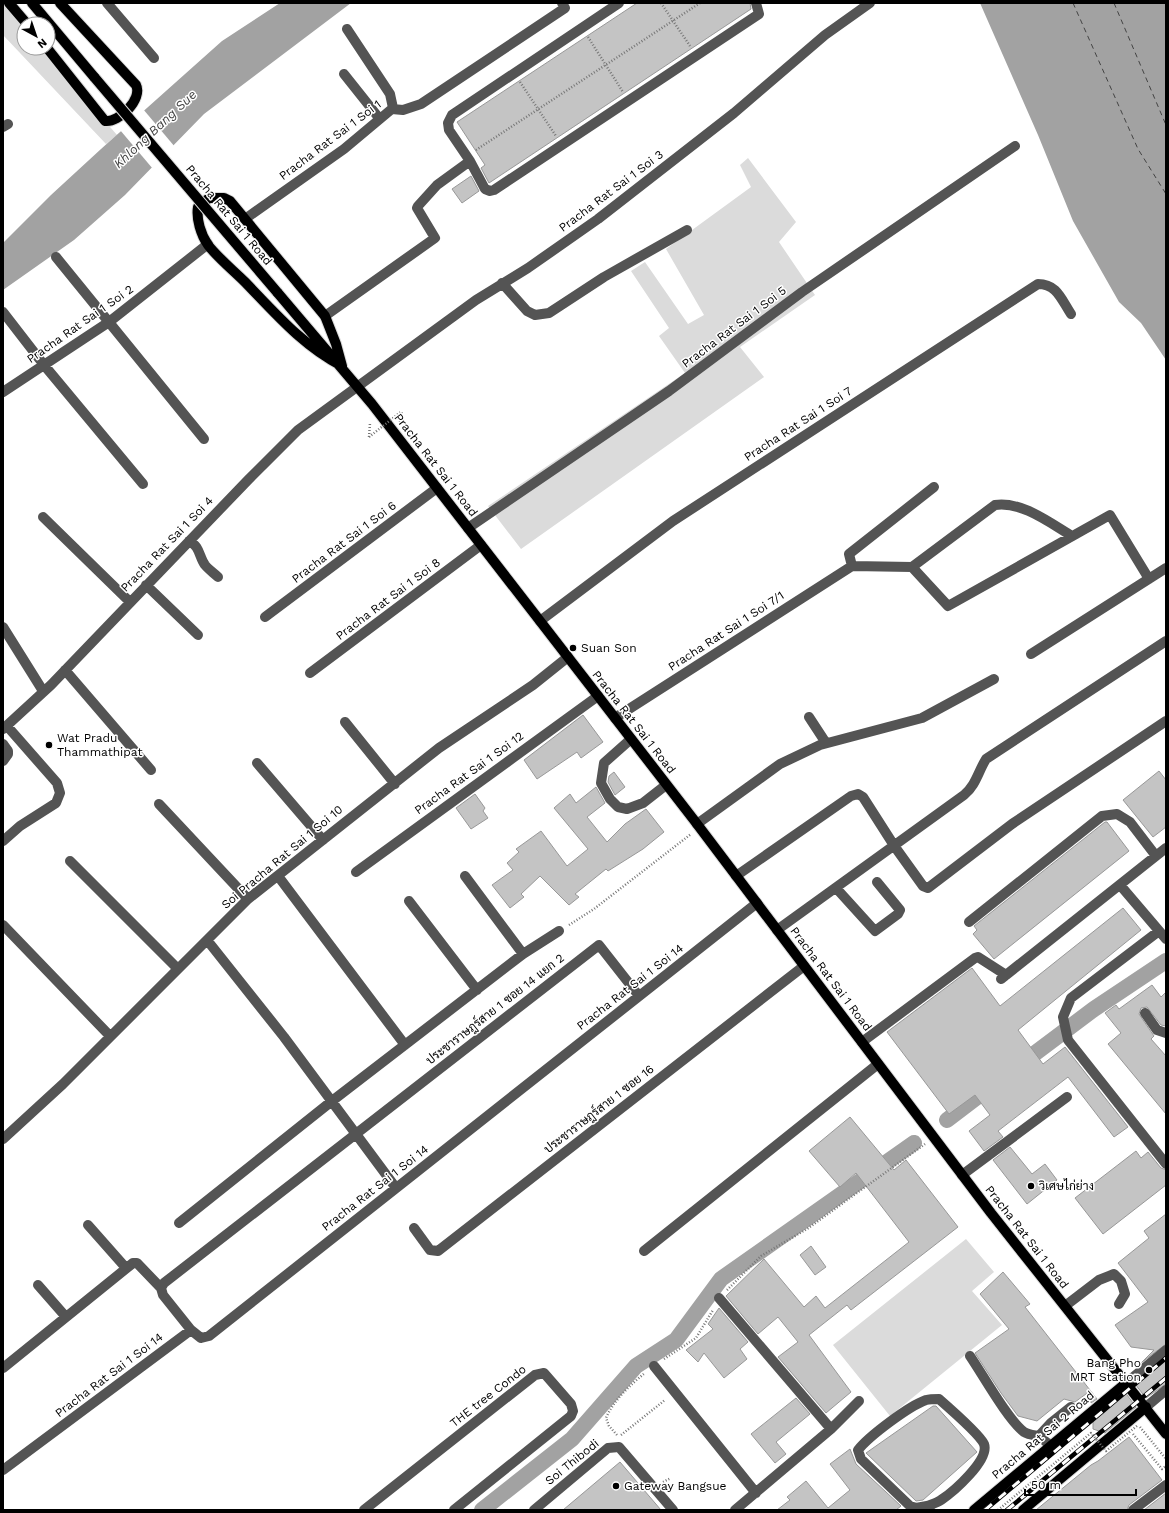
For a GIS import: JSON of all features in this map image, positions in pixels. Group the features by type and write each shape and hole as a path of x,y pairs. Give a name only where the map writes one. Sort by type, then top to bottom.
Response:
{"main road":[{"path":"9,3 20,16"},
{"name":"Pracha Rat Sai 1 Road","path":"32,3 358,386 698,826 962,1175 1166,1434"},
{"path":"53,56 105,121 115,120 135,102 139,95 136,85 60,3"},
{"path":"210,198 224,198 230,201 325,316 336,344 342,366 326,358 303,341 208,244 198,223 198,207 210,198"},
{"name":"Pracha Rat Sai 2 Road","path":"974,1510 1126,1383"},
{"path":"1023,1510 1146,1407"}],"street":[{"path":"107,3 154,58"},
{"path":"392,109 403,110 421,104 565,8 562,3"},
{"path":"619,3 452,115 448,123 448,130 468,159 485,188 490,191 760,14 756,3"},
{"name":"Pracha Rat Sai 1 Soi 3","path":"358,386 502,283 528,268 598,219 734,113 830,31 870,3"},
{"name":"Pracha Rat Sai 1 Soi 1","path":"245,219 344,149 394,106 390,94 347,29"},
{"path":"344,74 379,118"},
{"name":"Pracha Rat Sai 1 Soi 5","path":"468,528 669,391 802,292 1015,146"},
{"path":"325,316 435,238 433,232 417,208 437,186 468,159"},
{"path":"502,283 527,311 535,316 549,313 604,277 687,230"},
{"name":"Pracha Rat Sai 1 Soi 2","path":"3,392 109,322 208,244"},
{"path":"56,258 204,439"},
{"name":"Pracha Rat Sai 1 Soi 7","path":"540,621 673,521 1038,284 1048,284 1055,289 1071,314"},
{"path":"3,312 44,365 143,484"},
{"name":"Pracha Rat Sai 1 Soi 4","path":"5,727 65,670 298,430 358,386"},
{"path":"934,487 849,554 852,566 912,567 995,505 1004,504 1015,506 1031,513 1072,536"},
{"name":"Pracha Rat Sai 1 Soi 6","path":"265,617 437,488"},
{"path":"912,567 948,606 1110,514 1149,579"},
{"path":"43,517 130,602"},
{"path":"189,541 194,543 205,565 218,577"},
{"name":"Pracha Rat Sai 1 Soi 8","path":"310,673 481,545"},
{"name":"Pracha Rat Sai 1 Soi 7/1","path":"615,718 852,566"},
{"path":"1031,654 1166,568"},
{"path":"146,585 198,635"},
{"path":"3,627 43,691"},
{"path":"777,930 894,847 972,789 980,768 986,759 1166,641"},
{"name":"Soi Pracha Rat Sai 1 Soi 10","path":"3,1139 110,1036 248,899 396,784 439,748 533,685 568,657"},
{"path":"65,670 151,770"},
{"path":"698,826 780,764 826,743 922,718 994,679"},
{"name":"Pracha Rat Sai 1 Soi 12","path":"356,872 598,696"},
{"path":"809,717 826,743"},
{"path":"736,876 851,796 858,794 863,797 894,847 923,886 928,888 1012,824 1166,721"},
{"path":"345,722 396,784"},
{"path":"3,841 20,826 56,804 60,793 57,783 5,727"},
{"path":"631,739 604,763 600,783 610,800 618,808 628,809 643,803 666,785"},
{"path":"3,744 8,751 8,754 3,760"},
{"path":"257,763 323,840"},
{"path":"159,804 248,899"},
{"path":"969,922 1102,816 1117,814 1130,822 1156,856"},
{"path":"862,1042 975,958 978,957 1003,977 1166,848"},
{"path":"70,862 178,969"},
{"path":"278,876 406,1044"},
{"path":"466,876 523,954"},
{"path":"836,888 875,931 898,914 900,910 877,882"},
{"path":"1120,884 1163,935 1071,998 1063,1017 1064,1026 1068,1040 1166,1164"},
{"path":"409,901 477,990"},
{"name":"Pracha Rat Sai 1 Soi 14","path":"4,1468 191,1330 201,1338 209,1336 757,904"},
{"path":"3,925 110,1036"},
{"path":"179,1223 332,1101 523,954 559,931"},
{"path":"207,940 284,1037 396,1188"},
{"name":"ประชาราษฎร์สาย 1 ซอย 14 แยก 2","path":"356,1134 599,945 639,996"},
{"name":"ประชาราษฎร์สาย 1 ซอย 16","path":"414,1228 430,1250 438,1251 804,966"},
{"path":"1145,1013 1157,1030 1166,1033"},
{"path":"644,1251 878,1064"},
{"path":"962,1175 1068,1097"},
{"path":"161,1288 164,1283 356,1134"},
{"path":"88,1225 126,1268"},
{"path":"3,1368 132,1263 137,1263 161,1288 163,1295 191,1330"},
{"path":"1064,1306 1099,1280 1114,1274 1121,1281 1125,1294 1119,1304"},
{"path":"38,1285 66,1317"},
{"path":"719,1298 831,1429"},
{"name":"Pracha Rat Sai 2 Road","path":"1126,1383 1166,1350"},
{"path":"970,1356 1020,1427 1030,1435 1039,1436 1051,1446"},
{"path":"654,1366 756,1492"},
{"name":"THE tree Condo","path":"364,1510 535,1374 544,1373 571,1404 572,1414 454,1510"},
{"path":"1146,1407 1166,1390"},
{"path":"939,1399 952,1409 984,1444 984,1452 981,1461 952,1491 940,1502 929,1508 916,1508 910,1506 861,1459 858,1450 865,1442 910,1408 927,1400 939,1399"},
{"path":"735,1510 831,1429 859,1400"},
{"path":"1039,1436 1051,1423 1071,1407"},
{"name":"Soi Thibodi","path":"534,1510 608,1448 619,1447 674,1510"},
{"path":"1133,1510 1166,1485"}],"path":[{"path":"661,3 697,56"},
{"path":"468,159 538,109 700,3"},
{"path":"582,28 629,100"},
{"path":"514,73 562,144"},
{"path":"369,437 402,411"},
{"path":"559,931 594,909 698,826"},
{"path":"624,1442 609,1426 606,1418 609,1411 635,1381 654,1366 696,1338 719,1298 761,1256 808,1229 934,1138"},
{"path":"619,1437 675,1392"},
{"path":"998,1510 1091,1433 1106,1451 1138,1425 1166,1459"},
{"path":"1133,1434 1162,1469 1166,1466"},
{"path":"657,1480 661,1482 671,1478"}],"shaded area":[{"path":"3,3 16,18 16,49 3,35"},
{"path":"23,56 49,56 117,135 106,144"},
{"path":"748,158 796,222 779,242 815,295 740,347 764,377 521,549 488,506 685,373 659,336 669,328 631,271 645,262 688,324 704,315 666,249 751,187 740,165"},
{"path":"966,1239 994,1272 972,1291 1002,1325 890,1416 833,1345"}],"water":[{"name":"Khlong Bang Sue","path":"280,3 351,3 204,114 125,195 74,240 3,290 3,243 51,195 222,41"},
{"path":"980,3 1166,3 1166,360 1141,323 1119,302 1073,221 1038,135"}],"pier":[{"path":"143,109 175,147 153,169 120,130"}],"building":[{"path":"637,3 750,3 751,9 489,183 481,168 485,165 457,122"},
{"path":"471,176 479,191 462,203 452,189"},
{"path":"583,715 603,742 581,758 577,752 537,779 524,760"},
{"path":"1159,771 1166,780 1166,827 1153,837 1123,800"},
{"path":"614,772 625,787 615,795 608,782 609,776"},
{"path":"596,787 605,803 587,817 607,842 625,824 646,809 664,832 643,849 608,871 606,869 575,894 579,897 569,905 540,876 521,894 524,897 510,908 492,885 513,870 507,863 519,852 516,849 541,831 567,866 588,849 554,808 570,794 576,803"},
{"path":"475,794 485,808 483,811 488,818 471,829 456,808"},
{"path":"1105,822 1107,822 1129,851 994,959 973,934 977,930 974,926"},
{"path":"1123,908 1141,930 1018,1030 1043,1064 1065,1047 1128,1127 1114,1137 1068,1077 998,1131 1003,1137 984,1151 969,1131 990,1115 975,1095 949,1114 887,1032 972,968 1000,1006"},
{"path":"1152,985 1161,997 1166,992 1166,1026 1161,1025 1147,1007 1141,1008 1139,1014 1154,1036 1151,1039 1166,1056 1166,1114 1108,1044 1121,1033 1105,1013 1116,1005 1119,1009"},
{"path":"850,1117 894,1170 906,1160 958,1227 851,1310 847,1305 809,1335 851,1392 826,1413 778,1357 798,1342 778,1317 758,1334 726,1296 764,1259 804,1307 816,1296 825,1308 909,1242 856,1173 840,1187 809,1151"},
{"path":"1010,1147 1032,1174 1045,1164 1057,1180 1027,1204 993,1160"},
{"path":"1136,1151 1141,1158 1148,1152 1161,1168 1166,1170 1166,1185 1103,1234 1075,1198"},
{"path":"1166,1214 1166,1344 1141,1363 1154,1350 1131,1347 1115,1325 1148,1302 1118,1263 1149,1238 1144,1231"},
{"path":"811,1246 826,1267 815,1275 800,1255"},
{"path":"1003,1272 1030,1304 1025,1307 1097,1399 1091,1403 1090,1391 1075,1402 1064,1399 1037,1421 1018,1416 975,1353 1009,1329 980,1294"},
{"path":"719,1308 748,1342 740,1349 747,1359 724,1378 704,1353 698,1362 686,1350 713,1329 708,1324"},
{"path":"1166,1358 1166,1384 1146,1398 1135,1384"},
{"path":"1125,1392 1136,1407 1105,1433 1093,1429 1093,1419"},
{"path":"796,1398 810,1414 776,1442 786,1454 775,1463 751,1434"},
{"path":"933,1406 936,1406 977,1452 923,1500 916,1501 866,1453"},
{"path":"1129,1437 1162,1480 1129,1505 1127,1510 1036,1510 1091,1465"},
{"path":"850,1449 856,1464 901,1506 896,1510 777,1510 790,1500 787,1497 806,1481 828,1508 850,1490 830,1464"},
{"name":"Gateway Bangsue","path":"620,1462 661,1510 563,1510"},
{"path":"1166,1493 1166,1510 1144,1510"}],"waterway":[{"path":"1018,1066 1094,1009 1166,961"},
{"path":"947,1120 993,1085"},
{"path":"482,1510 572,1439 636,1366 676,1340 721,1279 914,1143"}],"ferry route":[{"path":"1073,3 1138,149 1166,194"},
{"path":"1114,3 1166,125"}],"railway":[{"path":"985,1510 1166,1358"},
{"path":"1007,1510 1166,1378"}],"place":[{"name":"Suan Son","path":"573,648"},
{"name":"Wat Pradu Thammathipat","path":"49,745"},
{"name":"วิเศษไก่ย่าง","path":"1031,1186"},
{"name":"Bang Pho MRT Station","path":"1149,1370"},
{"name":"Gateway Bangsue","path":"616,1486"}]}
